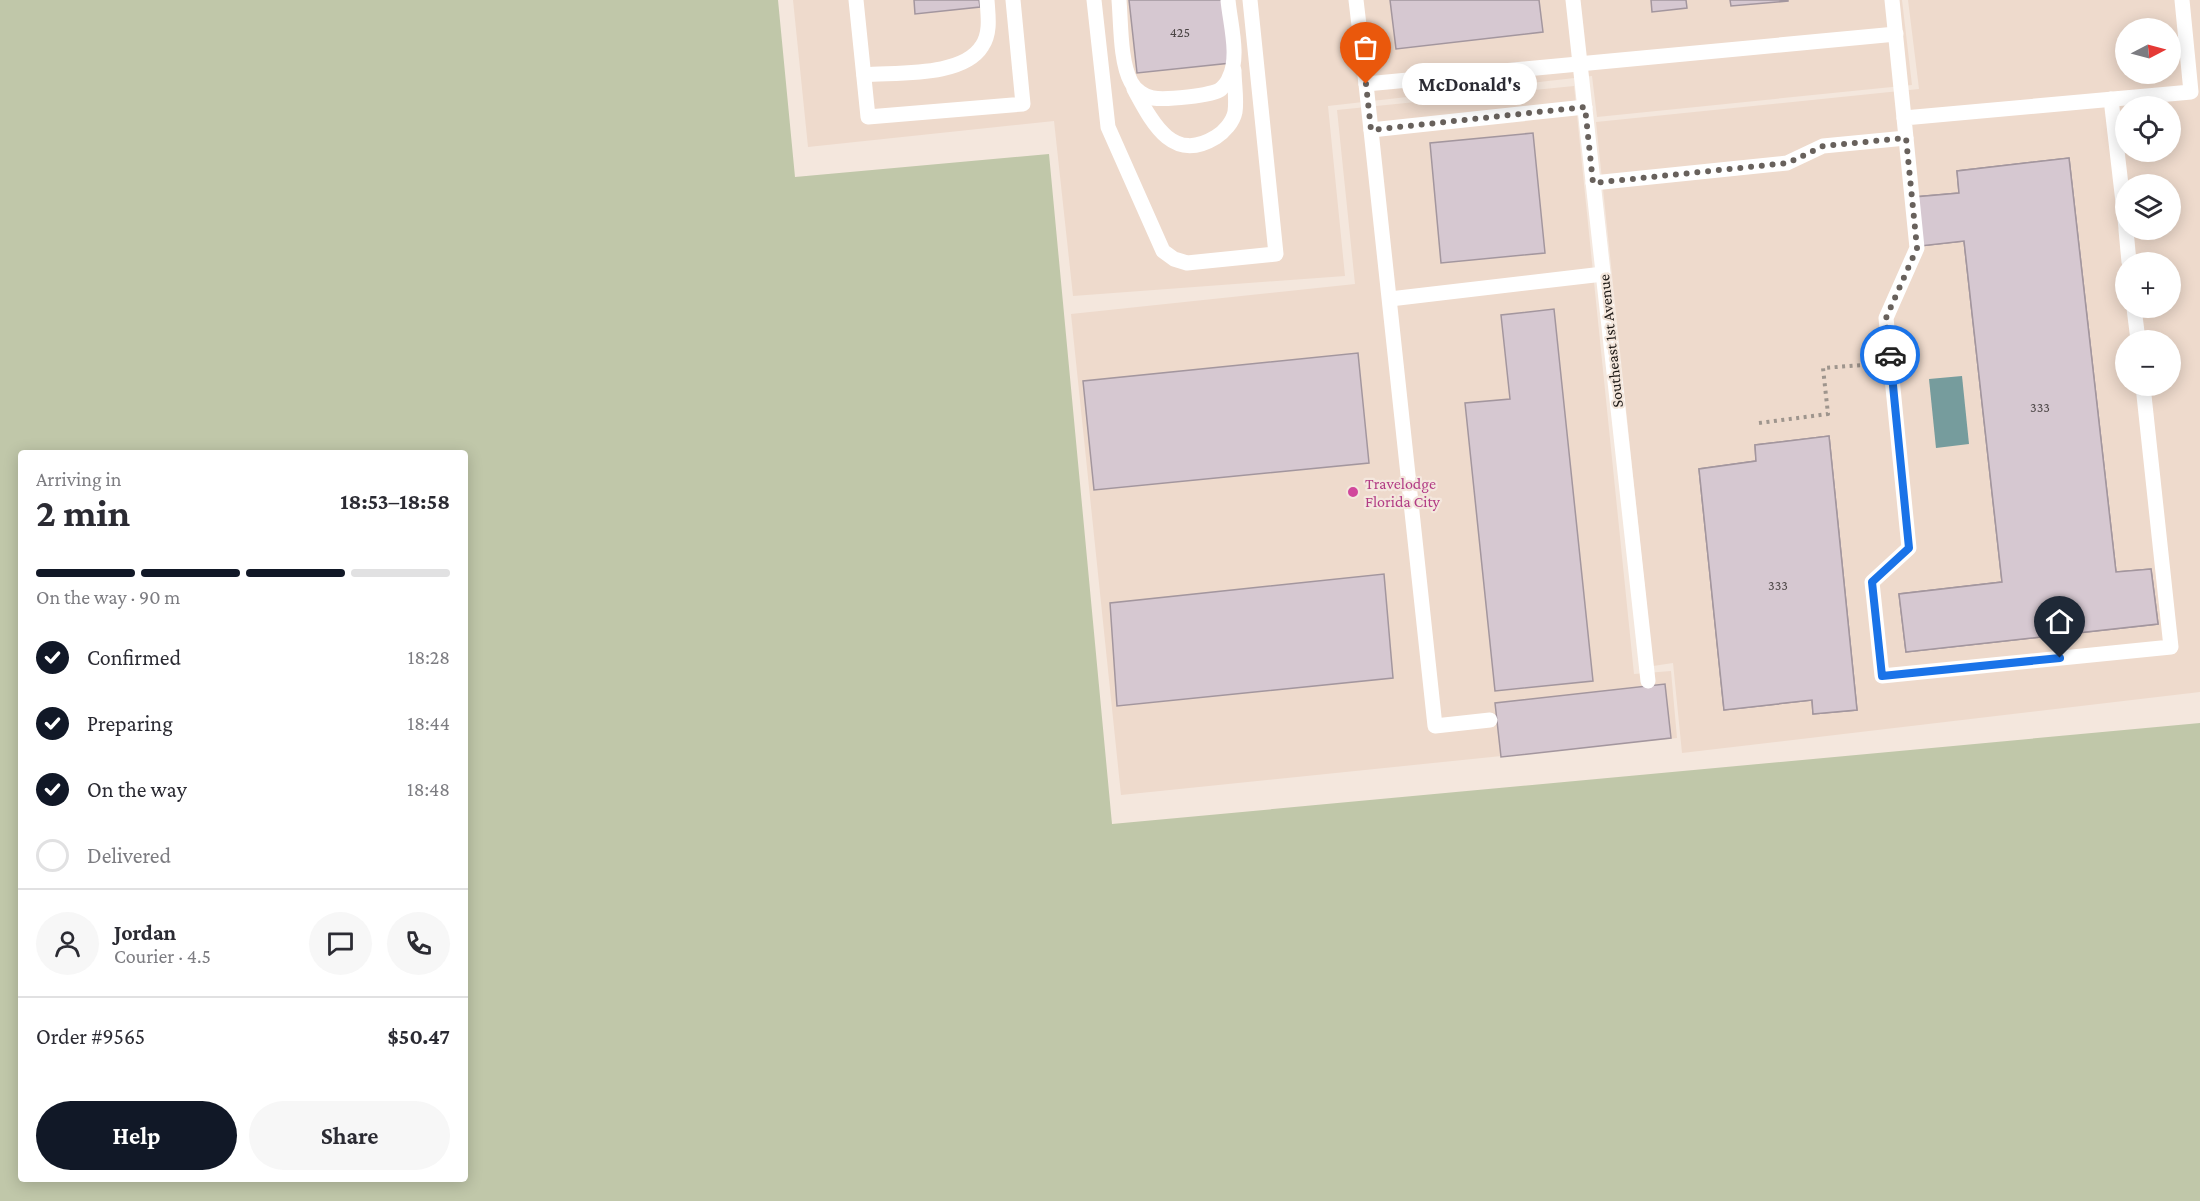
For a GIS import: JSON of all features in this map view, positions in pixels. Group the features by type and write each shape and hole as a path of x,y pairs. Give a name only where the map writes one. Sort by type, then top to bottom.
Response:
{"lane":[{"path":"856,0 868,117 1023,104 1012,0"},
{"path":"864,75 943,69 959,65 972,58 984,45 988,29 987,0"},
{"path":"1094,0 1108,127 1163,251 1174,259 1187,263 1276,254 1250,0"},
{"path":"1119,0 1126,68 1131,84 1153,125 1170,140 1190,146 1207,142 1224,132 1235,114 1234,66 1228,0"},
{"path":"1356,0 1435,726 1490,720"},
{"name":"Southeast 1st Avenue","path":"1573,0 1648,681"},
{"path":"1892,0 1917,248 1886,318 1909,548 1872,582 1882,676 2171,647 2144,396"},
{"path":"1904,118 2191,92 2182,0"},
{"path":"1366,84 1896,34"},
{"path":"1131,84 1141,93 1152,98 1210,94 1221,90 1234,66"},
{"path":"2111,99 2120,174"},
{"path":"1371,130 1585,107"},
{"path":"1593,183 1788,163 1823,146 1906,138"},
{"path":"1390,299 1603,274"}],"path":[{"path":"1759,423 1828,414 1823,368 1891,364"}],"shaded area":[{"path":"793,0 1902,0 1912,85 1597,117 1592,76 1328,106 1345,276 1073,296 1054,121 808,147"},
{"path":"1908,0 2200,0 2200,692 1682,753 1673,663 1653,666 1596,122 1919,89"},
{"name":"Travelodge Florida City","path":"1574,86 1634,674 1671,671 1677,738 1121,795 1071,314 1355,284 1337,110"}],"green space":[{"path":"0,0 778,0 795,177 1049,154 1112,824 2200,723 2200,1201 0,1201"}],"water":[{"path":"1962,376 1969,444 1936,448 1929,379"}],"building":[{"path":"914,0 979,0 980,7 915,14"},
{"path":"1129,0 1224,0 1231,63 1137,73"},
{"path":"1390,0 1539,0 1543,32 1396,49"},
{"path":"1651,0 1686,0 1687,8 1652,12"},
{"path":"1730,0 1788,0 1788,1 1731,6"},
{"path":"1533,133 1545,253 1441,263 1430,143"},
{"path":"2069,158 2116,572 2151,569 2158,624 1906,652 1899,594 2002,582 1964,241 1920,246 1914,197 1959,193 1957,171"},
{"path":"2069,158 2116,572 2151,569 2158,624 1906,652 1899,594 2002,582 1964,241 1920,246 1914,197 1959,193 1957,171"},
{"path":"1554,309 1593,681 1495,691 1465,403 1510,399 1501,315"},
{"path":"1358,353 1369,463 1094,490 1083,381"},
{"path":"1829,436 1857,710 1813,714 1812,700 1724,710 1699,469 1756,461 1755,445"},
{"path":"1829,436 1857,710 1813,714 1812,700 1724,710 1699,469 1756,461 1755,445"},
{"path":"1384,574 1393,678 1117,706 1110,603"},
{"path":"1665,684 1671,738 1501,757 1495,703"}],"way so far":[{"path":"1366,84 1371,130 1585,107 1593,183 1788,163 1823,146 1906,138 1917,248 1886,318 1890,355"}],"place":[{"name":"McDonald's","path":"1366,84"},
{"name":"Travelodge Florida City","path":"1353,492"}],"route":[{"path":"1890,355 1909,548 1872,582 1882,676 2060,658"}]}
